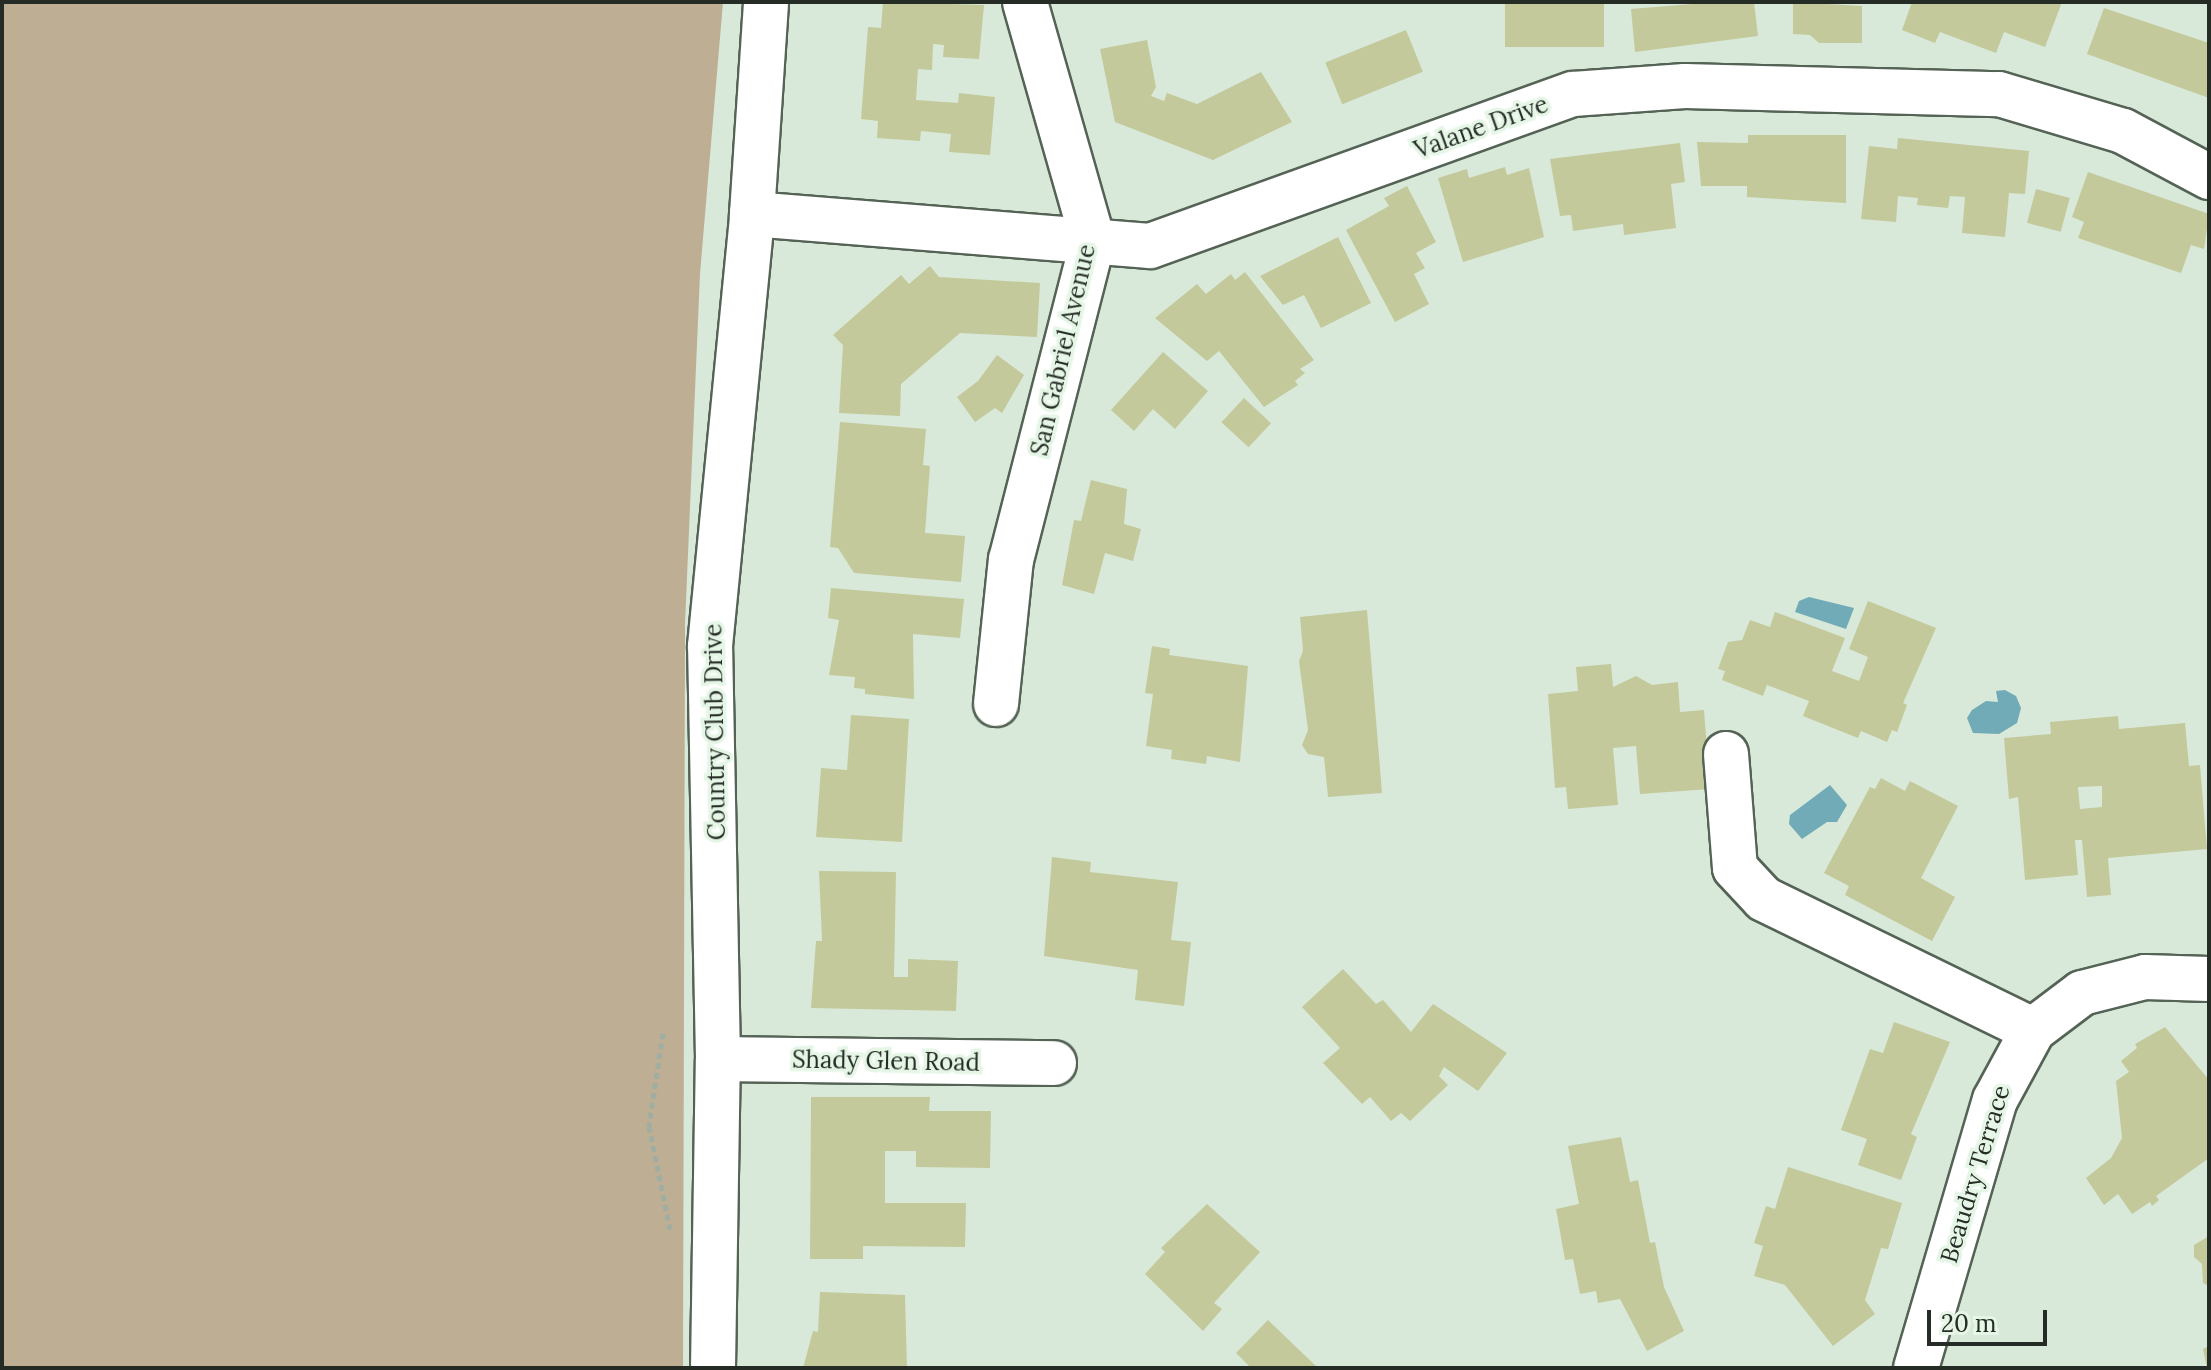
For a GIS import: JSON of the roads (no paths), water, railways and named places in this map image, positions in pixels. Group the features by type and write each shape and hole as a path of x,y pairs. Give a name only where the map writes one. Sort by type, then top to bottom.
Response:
{"street":[{"name":"Country Club Drive","path":"713,1368 718,1059 710,646 752,214 766,2"},
{"name":"San Gabriel Avenue","path":"996,704 1011,560 1093,241 1056,126 1025,2"},
{"name":"Valane Drive","path":"752,214 1150,246 1573,94 1685,86 1999,94 2123,131 2209,177"},
{"path":"1726,754 1735,868 1764,899 2033,1030"},
{"name":"Beaudry Terrace","path":"1916,1368 1995,1100 2033,1030 2082,993 2145,977 2209,979"},
{"name":"Shady Glen Road","path":"718,1059 1054,1063"}],"water":[{"path":"1809,597 1854,608 1846,629 1795,612 1799,601"},
{"path":"2005,690 2016,696 2021,708 2017,723 1999,734 1973,733 1967,718 1972,710 1986,701 1998,702 1996,691"},
{"path":"1830,785 1847,805 1837,822 1827,822 1802,839 1789,824 1790,815"}]}
